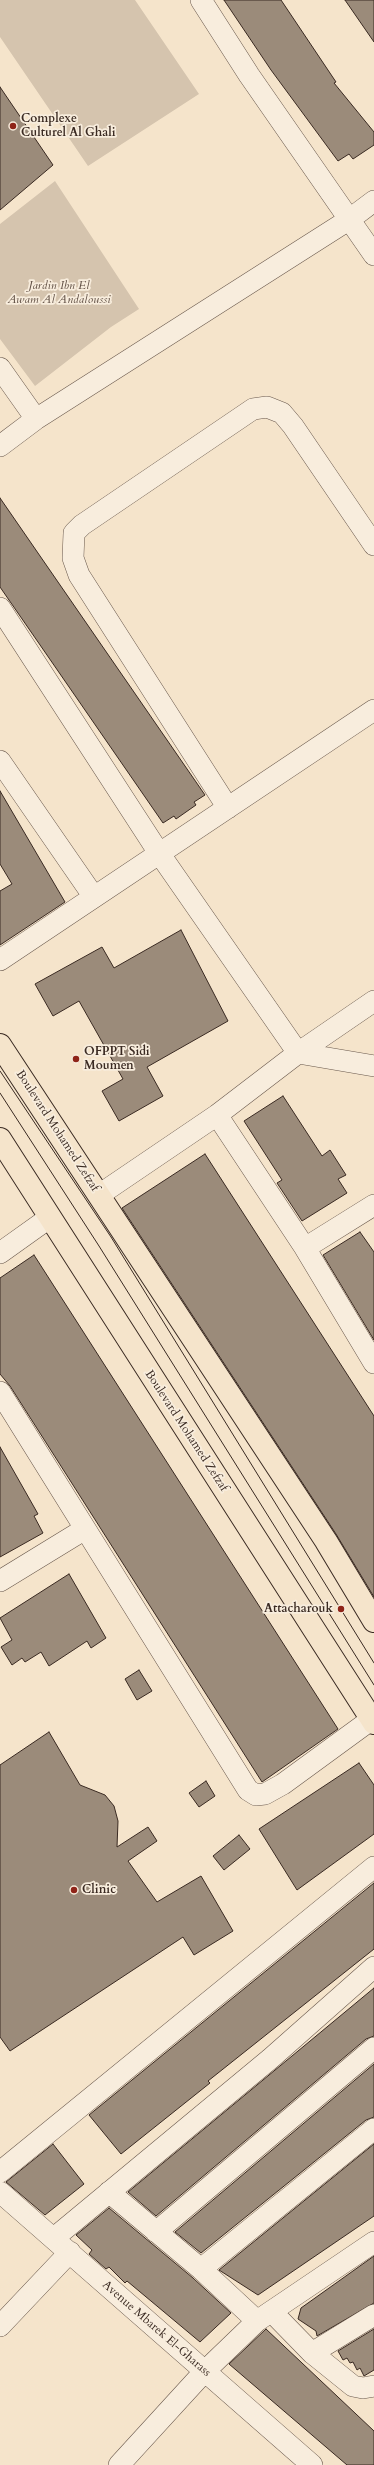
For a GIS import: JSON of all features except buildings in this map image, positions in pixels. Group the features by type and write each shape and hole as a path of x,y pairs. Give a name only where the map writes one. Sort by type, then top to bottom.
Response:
{"main road":[{"name":"Boulevard Mohamed Zefzaf","path":"0,1045 326,1541 374,1621"},
{"name":"Boulevard Mohamed Zefzaf","path":"0,1140 373,1721"}],"street":[{"path":"201,0 249,75 374,255"},
{"path":"0,446 36,419 350,219 374,201"},
{"path":"0,368 36,419"},
{"path":"228,808 79,575 73,558 74,533 82,525 253,409 267,407 282,413 293,426 374,545"},
{"path":"0,608 159,854 298,1053 374,1066"},
{"path":"0,960 374,710"},
{"path":"0,761 94,897"},
{"path":"98,1195 217,1115 298,1053 374,1001"},
{"path":"217,1115 305,1248 374,1363"},
{"path":"305,1248 374,1204"},
{"path":"0,1253 49,1218"},
{"path":"0,1392 248,1790 256,1795 266,1794 283,1784 373,1721"},
{"path":"0,1581 85,1529"},
{"path":"0,2172 374,1866"},
{"path":"54,2238 270,2059 374,1968"},
{"path":"156,2232 374,2048"},
{"path":"201,2269 374,2129"},
{"name":"Avenue Mbarek El-Gharass","path":"0,2192 312,2465"},
{"path":"109,2192 201,2269 265,2316 353,2386 363,2388 374,2386"},
{"path":"119,2465 204,2372 265,2316 374,2242"},
{"path":"0,2326 70,2252"},
{"path":"312,2353 374,2315"}],"green space":[{"path":"0,0 135,0 199,94 88,166 0,37"},
{"name":"Jardin Ibn El Awam Al Andaloussi","path":"55,181 139,309 111,327 35,386 0,339 0,224"}],"tram line":[{"path":"0,1071 111,1237 374,1663"},
{"path":"0,1093 99,1246 374,1685"}],"place":[{"name":"Complexe Culturel Al Ghali","path":"13,126"},
{"name":"OFPPT Sidi Moumen","path":"76,1059"},
{"name":"Attacharouk","path":"341,1609"},
{"name":"Clinic","path":"74,1890"}]}
